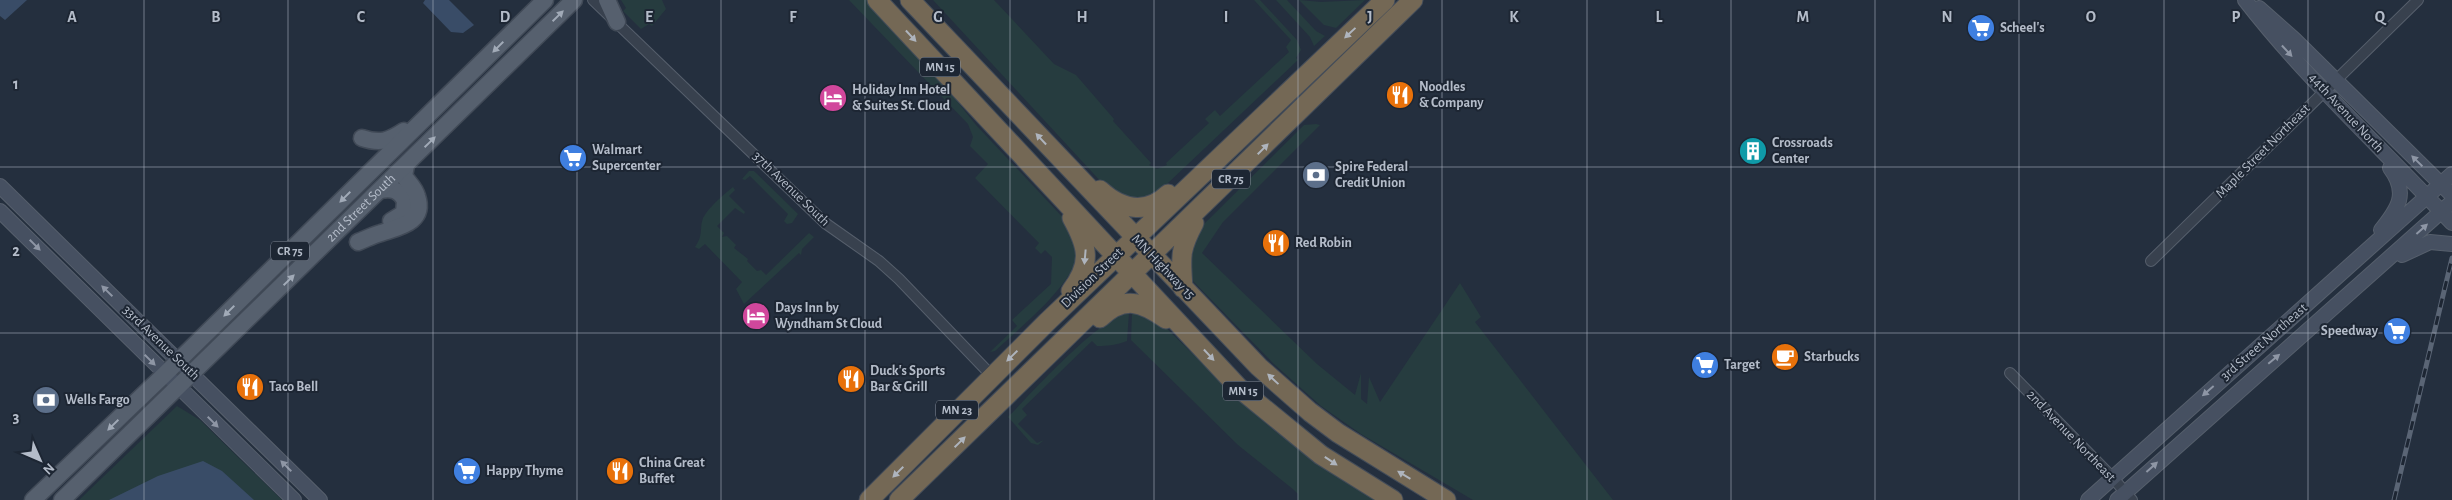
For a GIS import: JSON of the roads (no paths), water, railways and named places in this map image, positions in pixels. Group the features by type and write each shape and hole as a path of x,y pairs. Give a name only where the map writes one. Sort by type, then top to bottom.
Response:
{"highway":[{"name":"MN Highway 15","path":"877,0 1240,388 1290,431 1351,475 1393,500"},
{"name":"MN Highway 15","path":"910,0 1064,165 1260,367 1310,412 1366,452 1446,500"},
{"name":"Division Street","path":"869,500 1116,255 1385,0"},
{"name":"Division Street","path":"899,500 1204,206 1413,0"},
{"path":"1064,165 1113,201 1126,207 1144,208 1163,199 1210,153 1239,138"},
{"path":"1047,322 1078,280 1086,258 1083,238 1060,197"},
{"path":"1183,288 1182,248 1204,206"},
{"path":"1042,362 1067,349 1114,307 1125,304 1142,304 1152,308 1192,337"}],"main road":[{"name":"2nd Street South","path":"33,500 165,374 545,0"},
{"name":"2nd Street South","path":"62,500 179,388 574,0"},
{"path":"607,0 617,22"},
{"name":"44th Avenue North","path":"2245,0 2278,40 2345,113 2427,197 2447,207 2452,223"},
{"name":"44th Avenue North","path":"2250,0 2294,39 2452,195"},
{"path":"2324,290 2378,233 2393,214 2400,197 2400,187 2395,175 2345,113"},
{"path":"364,178 370,164 370,157 362,138 376,142 385,142 427,116"},
{"path":"381,190 396,190 404,198 406,209 397,218 379,225 358,242 380,233 400,228 414,217 418,201 416,192 404,176 406,164"},
{"name":"3rd Street Northeast","path":"2088,500 2452,174"},
{"name":"33rd Avenue South","path":"0,186 320,500"},
{"name":"3rd Street Northeast","path":"2124,498 2236,392 2447,207"},
{"name":"33rd Avenue South","path":"0,211 294,500"},
{"path":"2366,279 2419,245 2438,241 2452,244"}],"street":[{"name":"37th Avenue South","path":"593,0 825,223 879,261 899,279 992,376"},
{"name":"Maple Street Northeast","path":"2151,261 2418,0"},
{"name":"2nd Avenue Northeast","path":"2010,373 2112,477 2124,498"}],"water":[{"path":"0,0 27,0 5,20 0,16"},
{"path":"425,0 449,0 474,25 463,33 451,32 423,3"},
{"path":"203,461 222,471 254,500 109,500 158,476"}],"railway":[{"path":"2394,500 2452,258"}],"place":[{"name":"Scheel's","path":"1981,28"},
{"name":"Noodles & Company","path":"1400,95"},
{"name":"Holiday Inn Hotel & Suites St. Cloud","path":"833,98"},
{"name":"Crossroads Center","path":"1753,151"},
{"name":"Walmart Supercenter","path":"573,158"},
{"name":"Spire Federal Credit Union","path":"1316,175"},
{"name":"Red Robin","path":"1276,243"},
{"name":"Days Inn by Wyndham St Cloud","path":"756,316"},
{"name":"Speedway","path":"2397,331"},
{"name":"Starbucks","path":"1785,357"},
{"name":"Target","path":"1705,365"},
{"name":"Duck's Sports Bar & Grill","path":"851,379"},
{"name":"Taco Bell","path":"250,387"},
{"name":"Wells Fargo","path":"46,400"},
{"name":"Happy Thyme","path":"467,471"},
{"name":"China Great Buffet","path":"620,471"}]}
